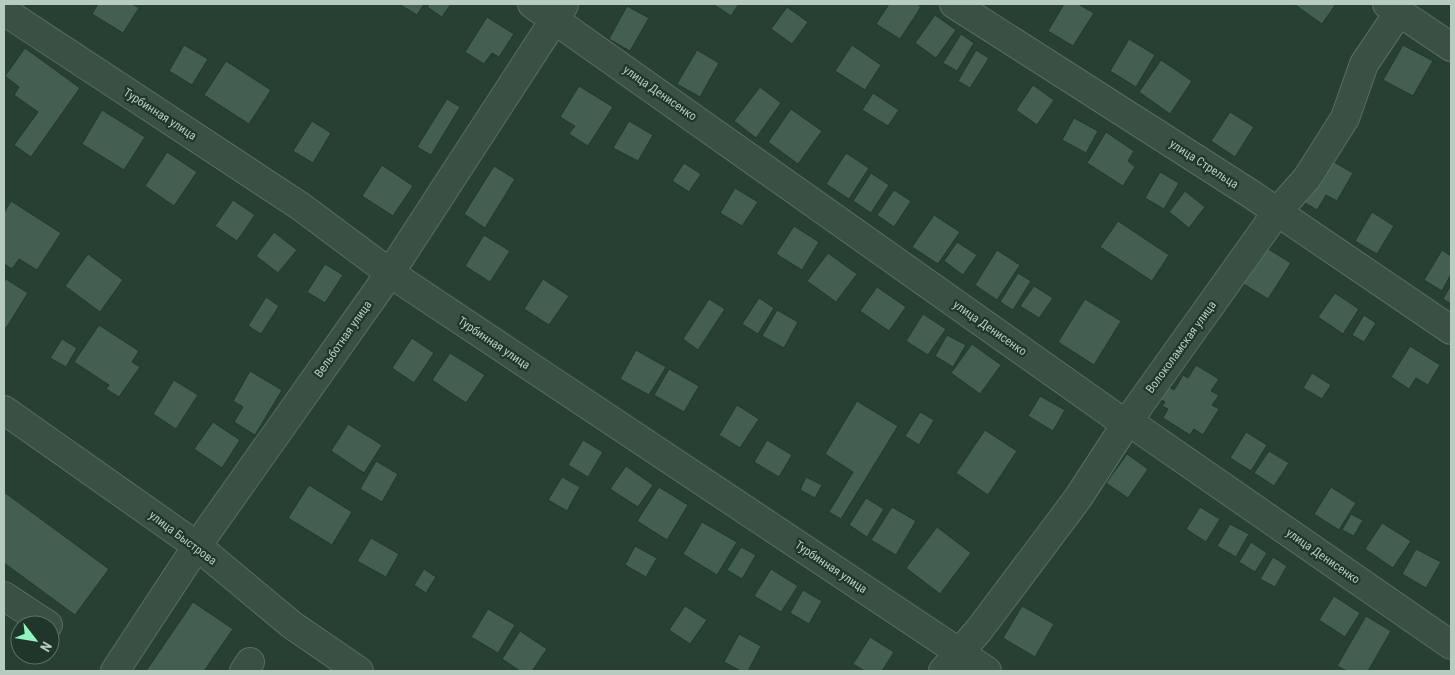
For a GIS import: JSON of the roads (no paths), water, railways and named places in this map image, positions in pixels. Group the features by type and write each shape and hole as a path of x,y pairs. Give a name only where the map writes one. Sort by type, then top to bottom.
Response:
{"street":[{"name":"улица Денисенко","path":"532,4 560,11 1120,420 1128,421 1451,645"},
{"name":"улица Стрельца","path":"954,4 1277,212 1451,330"},
{"name":"Волоколамская улица","path":"952,662 1078,498 1128,421 1277,212 1307,178 1345,118 1364,64 1393,8"},
{"path":"1393,8 1451,47"},
{"name":"Турбинная улица","path":"4,11 300,206 390,274 952,662 987,671"},
{"name":"Вельботная улица","path":"115,671 197,546 390,274 560,11"},
{"name":"улица Быстрова","path":"4,410 197,546 292,625 359,671"},
{"path":"4,596 33,615"}]}
